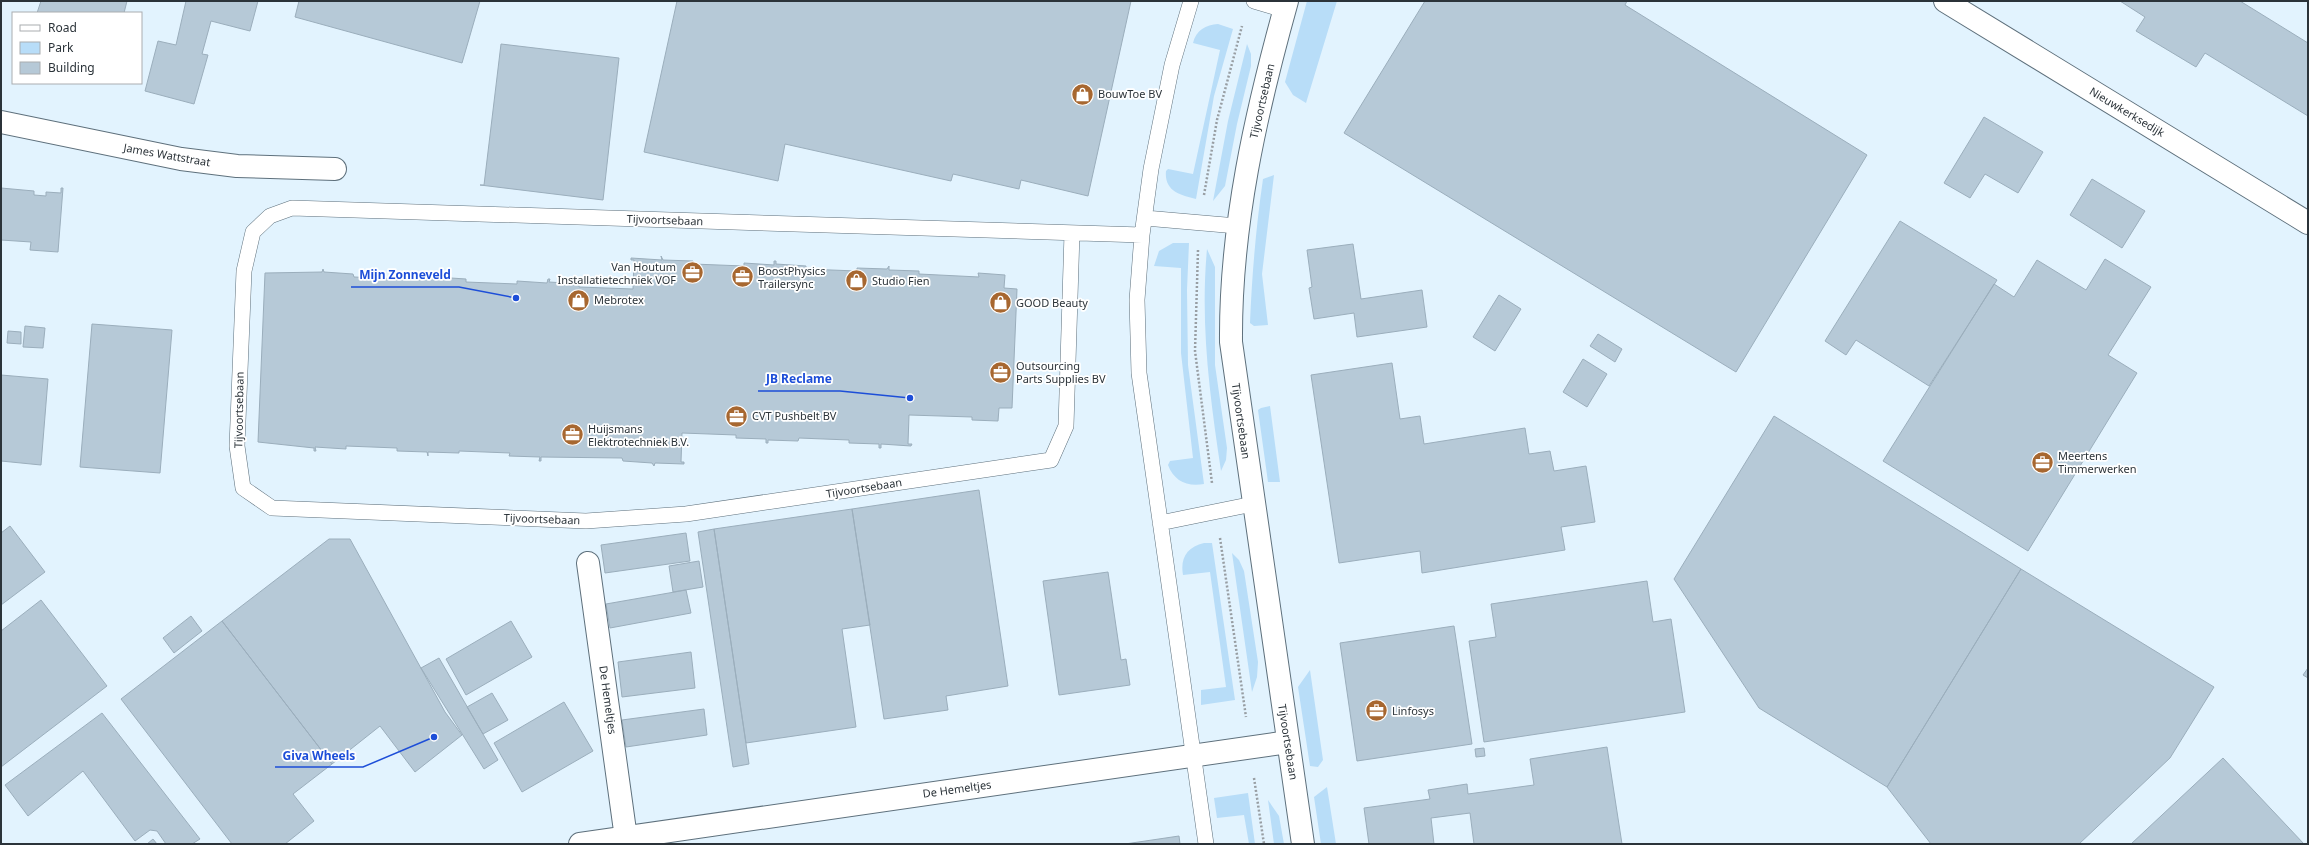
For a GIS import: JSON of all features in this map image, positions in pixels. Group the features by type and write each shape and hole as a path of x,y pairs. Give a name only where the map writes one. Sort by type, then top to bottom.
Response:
{"street":[{"name":"Nieuwkerksedijk","path":"1945,1 2308,223"},
{"name":"Tijvoortsebaan","path":"1286,5 1246,170 1237,226 1231,293 1231,342 1252,504 1303,844"},
{"name":"James Wattstraat","path":"1,122 181,159 237,166 335,169"},
{"name":"De Hemeltjes","path":"588,563 626,838"},
{"name":"De Hemeltjes","path":"580,844 1288,742"}],"lane":[{"path":"1190,1 1172,65 1151,169 1142,235 1137,300 1139,372 1206,844"},
{"path":"1254,1 1286,5"},
{"name":"Tijvoortsebaan","path":"1072,233 1066,426 1051,460 686,514 586,521 272,508 243,488 237,446 244,271 254,232 270,216 292,208 1142,235"},
{"path":"1145,218 1237,226"},
{"path":"1160,523 1252,504"}],"shaded area":[{"path":"1,1 2308,1 2308,844 1,844"}],"green space":[{"path":"1307,1 1337,1 1306,103 1293,95 1285,82"},
{"path":"1218,24 1233,29 1214,96 1196,199 1179,194 1170,188 1166,178 1166,171 1168,169 1193,174 1220,50 1193,43 1194,38 1202,29"},
{"path":"1247,44 1251,54 1251,66 1237,124 1225,186 1213,201 1228,121"},
{"path":"1274,175 1262,274 1268,325 1254,326 1250,323 1251,305 1263,179"},
{"path":"1173,243 1189,243 1187,290 1188,365 1204,484 1198,485 1182,482 1174,475 1168,465 1170,461 1193,458 1181,353 1181,268 1154,266 1159,251"},
{"path":"1207,249 1215,267 1215,365 1227,448 1226,460 1221,471 1213,416 1205,333 1205,277"},
{"path":"1270,406 1280,482 1268,482 1258,410"},
{"path":"1204,543 1212,543 1235,700 1201,705 1201,690 1226,687 1210,572 1183,575 1182,569 1184,558 1189,550"},
{"path":"1232,553 1239,560 1244,571 1258,662 1257,677 1252,692"},
{"path":"1310,670 1323,760 1318,767 1310,766 1298,687"},
{"path":"1327,787 1336,844 1321,844 1314,797"},
{"path":"1248,793 1255,844 1249,844 1244,815 1217,818 1214,798"},
{"path":"1268,800 1279,816 1284,844 1274,844"}],"building":[{"path":"41,1 127,1 124,12 37,12"},
{"path":"186,1 258,1 250,31 211,21 202,54 208,55 194,104 145,91 158,41 176,45"},
{"path":"299,1 480,1 462,63 295,17"},
{"path":"677,1 1131,1 1088,196 1021,180 1019,189 953,174 951,181 785,144 778,181 644,152"},
{"path":"1425,1 1627,1 1625,5 1867,155 1736,372 1344,133"},
{"path":"2120,1 2240,1 2308,43 2308,116 2205,53 2196,67 2136,31 2145,17"},
{"path":"501,44 619,58 603,200 480,185 484,185"},
{"path":"1984,117 2043,152 2018,193 1985,174 1970,198 1944,183"},
{"path":"2092,179 2145,211 2122,248 2070,215"},
{"path":"1,188 34,191 34,195 46,196 46,192 61,193 61,188 63,188 58,252 30,250 31,242 1,240"},
{"path":"1900,221 1997,280 1929,386 1856,340 1846,355 1825,341"},
{"path":"1353,244 1361,299 1422,290 1427,327 1357,337 1354,313 1314,319 1309,288 1312,287 1307,250"},
{"path":"661,256 663,260 693,261 693,264 744,266 744,263 774,265 774,261 776,261 776,264 806,266 806,269 857,271 857,268 887,269 889,266 889,270 919,271 919,274 979,277 978,273 1005,275 1004,288 1017,289 1012,408 999,408 998,421 972,420 972,417 909,415 908,444 912,444 911,446 881,444 881,448 879,448 879,444 849,443 849,440 799,438 798,441 768,440 768,443 766,443 766,439 736,438 736,435 682,433 681,462 684,462 684,464 655,463 654,466 652,463 623,461 622,458 541,457 541,461 539,461 540,457 509,456 510,453 459,451 459,453 428,452 428,456 427,452 397,451 397,448 346,446 346,449 315,447 316,451 314,451 314,448 258,442 265,273 322,272 323,269 324,272 353,274 354,277 404,279 404,276 434,277 436,274 436,277 466,279 466,282 517,284 517,281 547,283 548,279 550,279 549,282 579,284 579,287 633,289 634,260 631,260 631,258 662,260"},
{"path":"2105,259 2151,287 2108,355 2137,373 2028,551 1883,461 1994,284 2014,297 2037,260 2086,290"},
{"path":"1499,295 1521,309 1495,351 1473,337"},
{"path":"92,324 172,330 160,473 80,467"},
{"path":"25,326 45,328 43,348 23,347"},
{"path":"8,331 21,332 21,344 7,343"},
{"path":"1598,334 1622,349 1615,362 1590,346"},
{"path":"1583,359 1607,374 1587,407 1563,392"},
{"path":"1392,363 1400,419 1420,416 1424,444 1525,428 1529,454 1550,451 1554,471 1586,466 1595,522 1561,527 1565,550 1422,573 1420,551 1339,563 1311,375"},
{"path":"1,375 48,379 41,465 1,461"},
{"path":"1774,416 2021,569 1887,787 1759,708 1674,579"},
{"path":"979,490 1008,686 946,696 948,710 884,719 852,509"},
{"path":"852,509 870,625 842,629 856,727 746,743 714,529"},
{"path":"10,526 45,572 1,605 1,533"},
{"path":"714,529 749,764 733,767 698,532"},
{"path":"686,533 690,561 605,573 601,545"},
{"path":"329,539 350,539 445,712 462,735 415,772 380,726 332,764 222,621"},
{"path":"699,561 703,587 673,592 669,566"},
{"path":"2021,569 2214,687 2170,758 2079,844 1931,844 1887,787"},
{"path":"1108,572 1121,660 1126,659 1130,685 1059,695 1043,581"},
{"path":"1647,581 1653,622 1671,619 1685,712 1484,742 1469,641 1496,637 1491,604"},
{"path":"686,590 691,613 610,628 606,604"},
{"path":"41,600 107,686 1,767 1,631"},
{"path":"191,616 202,631 174,653 163,638"},
{"path":"222,621 332,764 293,794 314,821 285,844 232,844 121,699"},
{"path":"511,621 532,657 466,695 446,659"},
{"path":"1454,626 1472,744 1357,761 1340,643"},
{"path":"691,652 695,688 622,697 618,662"},
{"path":"439,658 498,760 484,769 421,668"},
{"path":"2308,668 2308,678 2303,675"},
{"path":"492,693 508,720 483,734 467,707"},
{"path":"564,702 593,751 522,792 494,743"},
{"path":"704,709 707,735 626,747 622,720"},
{"path":"102,713 200,839 192,844 166,844 157,831 150,830 135,841 83,771 28,816 5,785"},
{"path":"1607,747 1622,844 1474,844 1470,813 1431,818 1434,844 1369,844 1364,808 1430,799 1428,790 1467,784 1468,794 1534,785 1530,759"},
{"path":"1484,748 1485,756 1476,757 1475,749"},
{"path":"2223,758 2304,844 2131,844"},
{"path":"1179,836 1180,844 1125,844"},
{"path":"153,839 157,844 147,844"}],"place":[{"name":"BouwToe BV","path":"1082,94"},
{"name":"Van Houtum Installatietechniek VOF","path":"692,273"},
{"name":"BoostPhysics Trailersync","path":"743,277"},
{"name":"Studio Fien","path":"856,281"},
{"name":"Mijn Zonneveld","path":"516,298"},
{"name":"Mebrotex","path":"579,300"},
{"name":"GOOD Beauty","path":"1001,303"},
{"name":"Outsourcing Parts Supplies BV","path":"1000,372"},
{"name":"JB Reclame","path":"910,398"},
{"name":"CVT Pushbelt BV","path":"737,416"},
{"name":"Huijsmans Elektrotechniek B.V.","path":"572,435"},
{"name":"Meertens Timmerwerken","path":"2043,462"},
{"name":"Linfosys","path":"1376,711"},
{"name":"Giva Wheels","path":"434,737"}]}
